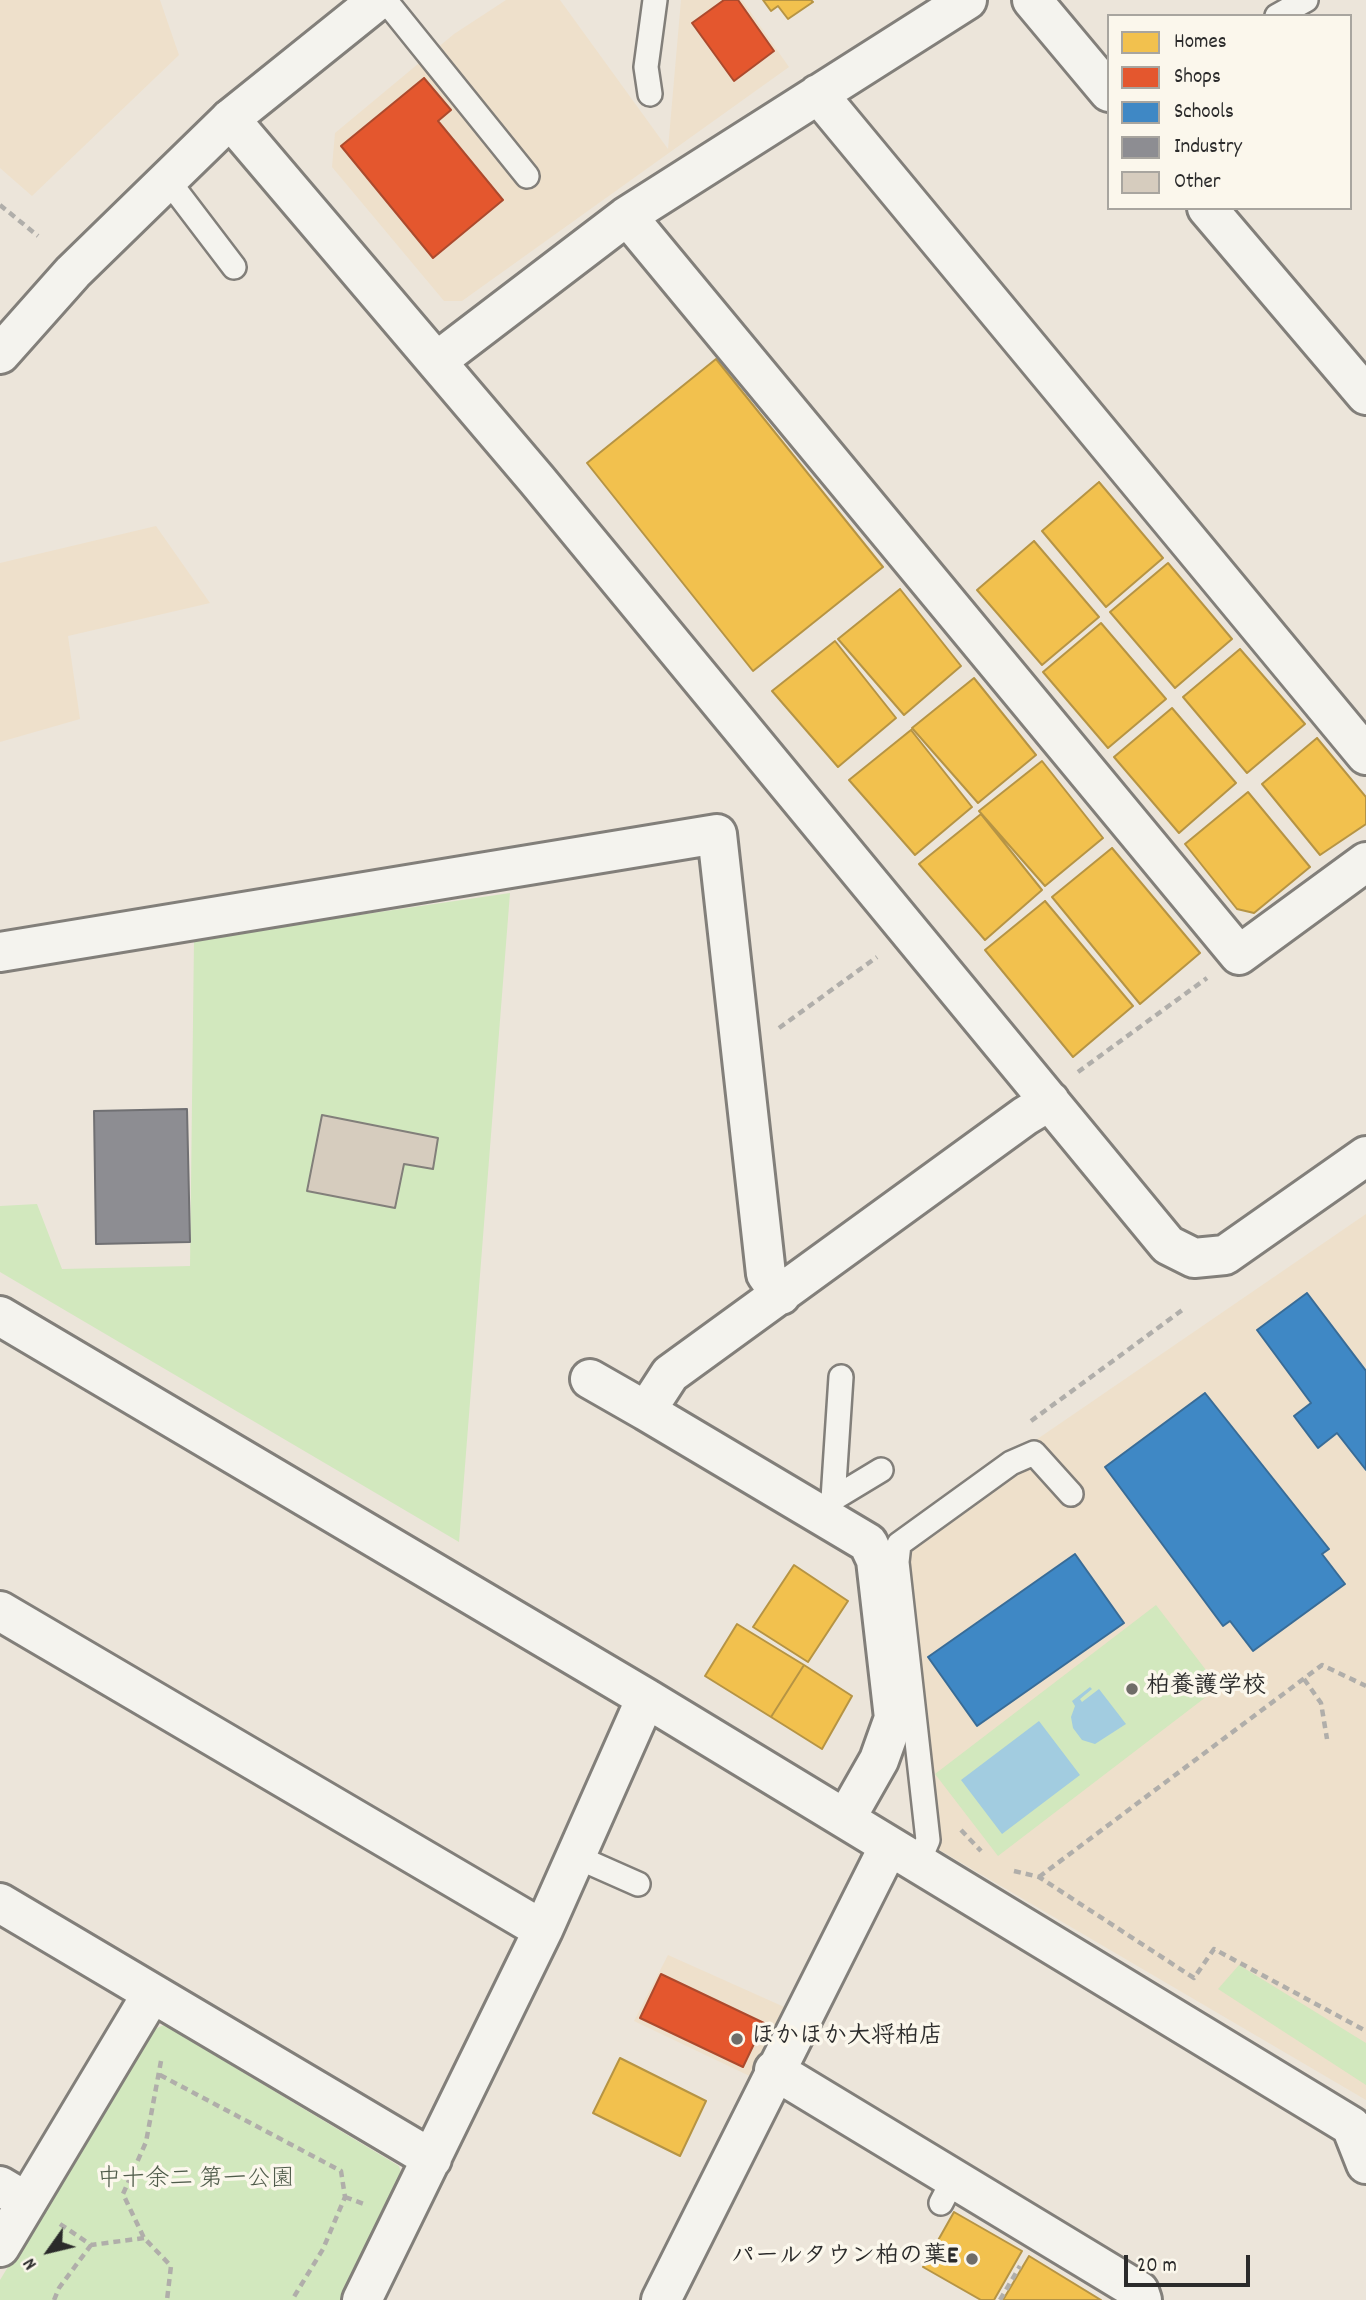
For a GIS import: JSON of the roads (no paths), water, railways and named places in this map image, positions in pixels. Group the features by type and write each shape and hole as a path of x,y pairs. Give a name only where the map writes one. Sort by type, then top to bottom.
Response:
{"street":[{"path":"0,354 73,272 230,119 378,0"},
{"path":"437,361 627,216 967,0"},
{"path":"1032,0 1107,90"},
{"path":"818,94 1366,755"},
{"path":"230,119 437,361 1168,1245 1194,1258 1225,1255 1366,1156"},
{"path":"1209,210 1366,395"},
{"path":"627,216 1239,955 1366,862"},
{"path":"12,953 717,834 766,1274 780,1295"},
{"path":"646,1410 670,1374 1025,1116 1050,1101"},
{"path":"0,1316 646,1698 1351,2126 1366,2164"},
{"path":"590,1379 829,1508 868,1543 876,1560 894,1718 879,1760 846,1818"},
{"path":"0,1611 543,1930"},
{"path":"362,2300 543,1930 646,1698"},
{"path":"671,2296 774,2070 903,1854"},
{"path":"0,1903 151,1995 432,2159"},
{"path":"0,2247 14,2194 151,1995"},
{"path":"774,2070 947,2191 1139,2291 1142,2300"}],"lane":[{"path":"385,0 527,176"},
{"path":"650,94 646,66 655,0"},
{"path":"1281,14 1306,0"},
{"path":"167,179 233,267"},
{"path":"829,1508 841,1377"},
{"path":"903,1854 928,1840 897,1562 899,1545 1011,1463 1034,1453 1072,1494"},
{"path":"829,1508 881,1471"},
{"path":"577,1857 638,1884"}],"water":[{"path":"1090,1687 1092,1689 1080,1699 1082,1702 1099,1689 1126,1724 1095,1744 1082,1740 1073,1728 1071,1717 1075,1706 1072,1701"},
{"path":"1039,1721 1080,1775 1002,1834 961,1780"}],"place":[{"name":"柏養護学校","path":"1132,1689"},
{"name":"ほかほか大将柏店","path":"737,2039"},
{"name":"パールタウン柏の葉E","path":"972,2259"}],"park label":[{"name":"中十余二 第一公園","path":"196,2182"}]}
